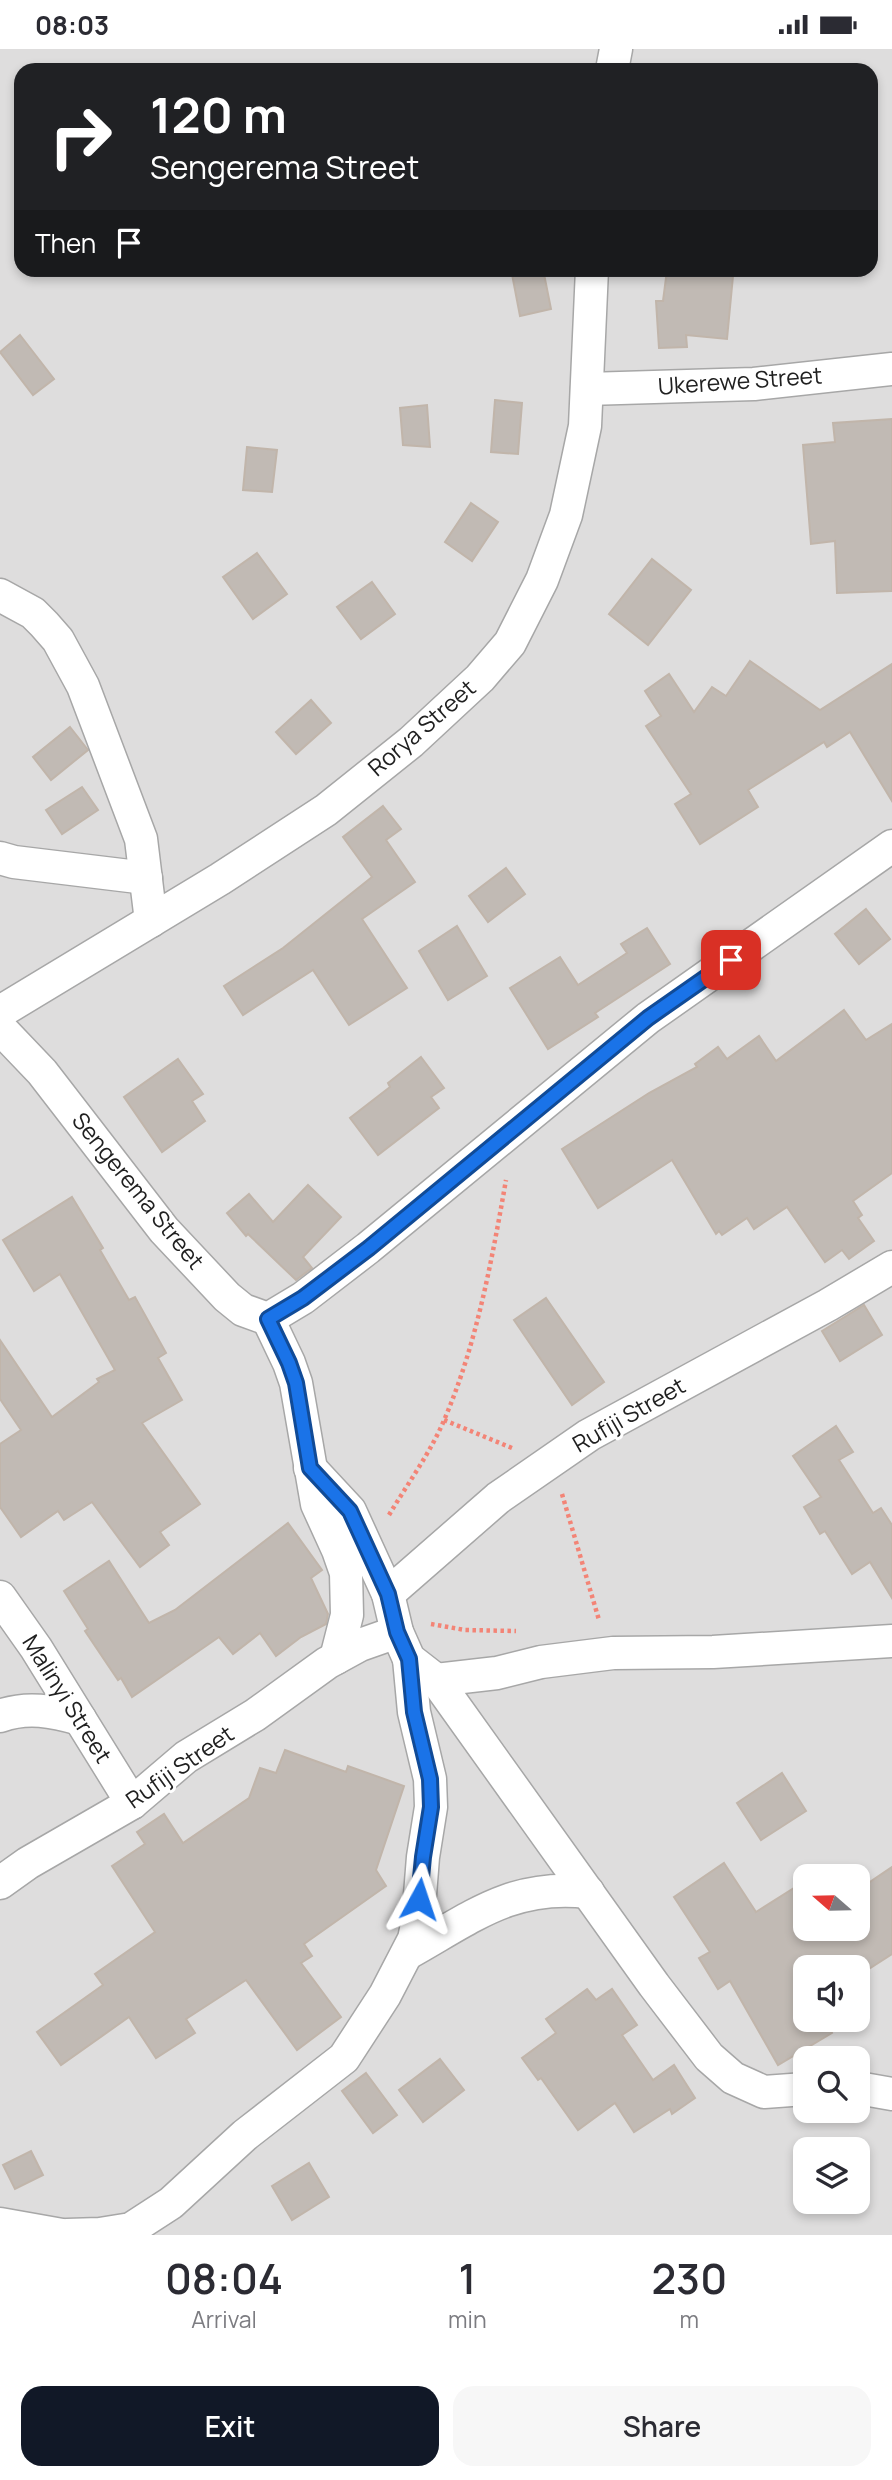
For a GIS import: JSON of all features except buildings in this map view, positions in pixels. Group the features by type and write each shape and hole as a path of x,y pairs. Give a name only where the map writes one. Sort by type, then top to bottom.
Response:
{"street":[{"name":"Rorya Street","path":"0,1012 151,921 326,810 411,741 480,678 510,643 542,580 566,515 585,426 592,277"},
{"name":"Ukerewe Street","path":"587,389 754,384 892,369"},
{"path":"0,595 33,613 44,624 58,641 83,686 141,839 151,921"},
{"path":"336,1658 347,1615 346,1573 317,1504 296,1383 268,1319 303,1298 369,1248 648,1018 892,846"},
{"path":"0,858 146,878"},
{"name":"Sengerema Street","path":"0,1028 42,1072 163,1230 227,1297 243,1310 268,1319"},
{"name":"Rufiji Street","path":"0,1883 27,1863 132,1803 186,1758 256,1715 336,1658 396,1624 498,1498 598,1429 828,1305 892,1267"},
{"path":"67,2235 131,2229 171,2203 245,2135 344,2058 386,1995 408,1953 418,1920 423,1857 431,1807 430,1779 396,1624 369,1551 350,1511 310,1468"},
{"name":"Malinyi Street","path":"0,1597 36,1648 132,1803"},
{"path":"396,1624 472,1729 496,1767 709,2057 733,2078 764,2092 793,2090"},
{"path":"436,1680 497,1673 541,1662 614,1653 713,1651 892,1641"},
{"path":"0,1716 20,1709 62,1713 80,1719"},
{"path":"408,1953 512,1897 565,1889 588,1892"},
{"path":"870,2090 892,2094"},
{"path":"0,2224 62,2235"}],"path":[{"path":"369,1551 444,1420 465,1368 506,1179"},
{"path":"444,1420 552,1462 600,1625 614,1653"},
{"path":"396,1624 428,1623 465,1630 524,1632"}],"shaded area":[{"path":"0,49 892,49 892,2235 0,2235"}],"route":[{"path":"419,1899 431,1807 430,1779 414,1712 409,1659 397,1632 388,1594 350,1511 310,1468 296,1383 268,1319 303,1298 369,1248 648,1018 731,960"}]}
